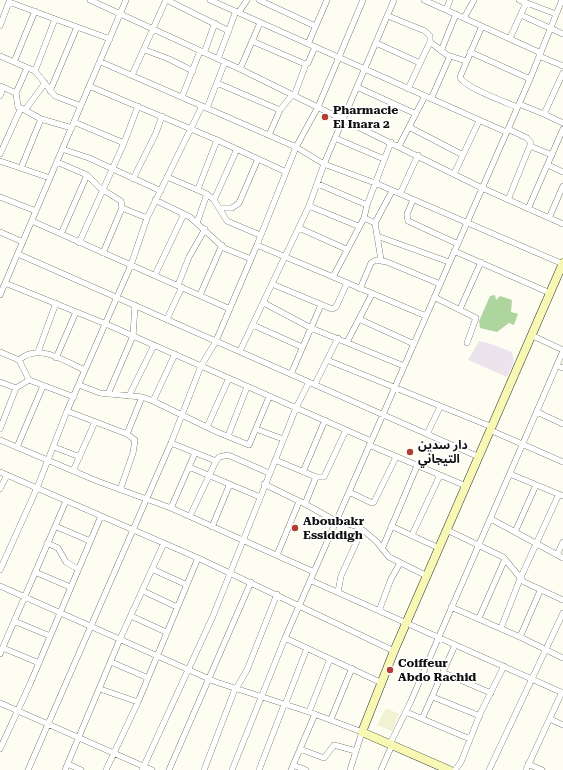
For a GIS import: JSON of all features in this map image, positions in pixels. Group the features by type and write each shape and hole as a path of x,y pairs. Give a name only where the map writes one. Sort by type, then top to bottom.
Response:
{"main road":[{"path":"449,770 362,732 394,651 563,263"}],"street":[{"path":"90,0 218,60 240,68 392,142 482,188 563,224"},
{"path":"0,295 101,62 126,0"},
{"path":"132,75 145,50 166,0 229,31"},
{"path":"218,60 237,12 247,0"},
{"path":"308,44 327,0"},
{"path":"28,770 172,443 201,366 216,341 258,245 260,235 296,147 318,107 362,0"},
{"path":"240,351 309,206 324,164 357,87 366,70 394,0"},
{"path":"424,0 510,38 563,66"},
{"path":"446,10 450,0"},
{"path":"464,18 474,0"},
{"path":"519,0 556,14"},
{"path":"232,770 299,605 530,79 562,0"},
{"path":"0,26 8,1 110,39"},
{"path":"212,1 408,89 530,141 530,146 508,200"},
{"path":"262,1 316,26"},
{"path":"510,38 526,3"},
{"path":"14,62 35,11"},
{"path":"441,51 456,14"},
{"path":"521,15 563,34"},
{"path":"388,16 425,30 429,33 430,42 408,89"},
{"path":"34,71 55,19"},
{"path":"182,97 215,23"},
{"path":"240,68 260,23"},
{"path":"482,26 460,77 462,81 518,106 544,114 563,123"},
{"path":"50,91 77,27"},
{"path":"252,41 306,64"},
{"path":"430,42 450,56 466,61"},
{"path":"376,43 420,63"},
{"path":"269,135 280,110 293,95 315,47"},
{"path":"145,50 169,59 193,71"},
{"path":"470,52 530,79"},
{"path":"0,56 34,71 55,96 81,106"},
{"path":"431,99 450,56"},
{"path":"101,62 296,147 324,164 375,183 563,263"},
{"path":"0,570 37,488 85,370 132,265 147,218 217,83 225,62"},
{"path":"27,68 16,93 18,107 41,118 72,128"},
{"path":"544,114 563,73"},
{"path":"217,83 280,110"},
{"path":"0,154 23,109 45,84"},
{"path":"90,86 192,129 286,172"},
{"path":"0,96 2,87 16,93"},
{"path":"357,87 416,114"},
{"path":"399,146 425,96"},
{"path":"79,243 124,143 138,106"},
{"path":"133,179 156,133 162,116"},
{"path":"21,168 41,118"},
{"path":"454,174 479,120"},
{"path":"74,122 124,143"},
{"path":"409,127 463,155"},
{"path":"528,209 562,133"},
{"path":"335,138 384,159"},
{"path":"198,189 217,140"},
{"path":"333,277 358,226 364,218 375,183 392,142"},
{"path":"530,146 552,155"},
{"path":"62,149 89,158 160,191"},
{"path":"214,200 237,150"},
{"path":"400,194 418,155"},
{"path":"220,208 232,208 239,203 258,159"},
{"path":"0,161 50,178"},
{"path":"57,162 88,175 103,190 121,201 122,208 103,253"},
{"path":"548,165 563,172"},
{"path":"61,234 88,175"},
{"path":"167,177 207,194 220,208 227,221 260,235"},
{"path":"318,184 367,205"},
{"path":"549,218 563,186"},
{"path":"381,260 375,223 392,191"},
{"path":"197,223 207,194"},
{"path":"0,197 36,211"},
{"path":"155,200 184,214 205,229 222,245 251,259"},
{"path":"413,200 407,214 408,221 458,244"},
{"path":"309,206 358,226"},
{"path":"122,208 147,218"},
{"path":"156,275 184,214"},
{"path":"364,218 375,223"},
{"path":"32,221 230,309"},
{"path":"299,228 346,249"},
{"path":"167,319 180,286 189,257 205,229"},
{"path":"0,232 23,242"},
{"path":"377,236 449,262"},
{"path":"200,295 222,245"},
{"path":"258,245 426,316"},
{"path":"454,251 550,293"},
{"path":"18,254 479,457"},
{"path":"360,288 371,263 376,260 381,260 440,284"},
{"path":"460,309 481,262"},
{"path":"5,283 106,324 269,397 325,420 396,457 466,486"},
{"path":"272,284 329,309 336,308 347,283"},
{"path":"348,342 372,294"},
{"path":"434,297 476,318 476,322 467,343"},
{"path":"38,352 56,303"},
{"path":"264,303 311,328 404,366"},
{"path":"108,394 133,336 135,305"},
{"path":"291,374 321,305"},
{"path":"56,358 76,312"},
{"path":"359,319 414,344"},
{"path":"253,325 302,347"},
{"path":"381,770 537,412 560,367 563,351 531,335"},
{"path":"143,768 213,616 264,484 296,408 327,360 338,338"},
{"path":"129,396 154,345"},
{"path":"0,352 19,360 29,380 74,397"},
{"path":"19,360 38,352 85,370"},
{"path":"154,400 175,354"},
{"path":"327,360 491,429 563,462"},
{"path":"207,427 229,378"},
{"path":"0,429 16,388 29,380"},
{"path":"0,382 16,388"},
{"path":"79,385 108,394 142,397 154,400 207,427 250,445 269,397"},
{"path":"17,447 43,386"},
{"path":"228,436 247,387"},
{"path":"127,434 142,397"},
{"path":"427,434 440,407"},
{"path":"67,412 127,434 135,440 136,442 120,490"},
{"path":"537,412 563,424"},
{"path":"302,472 325,420"},
{"path":"73,471 95,422"},
{"path":"256,429 283,439"},
{"path":"275,460 321,479 326,475 346,430"},
{"path":"0,440 120,490 148,498 314,572"},
{"path":"172,443 216,461"},
{"path":"54,447 80,457"},
{"path":"171,508 195,453"},
{"path":"190,516 219,457 228,455 269,473"},
{"path":"349,492 372,503 374,502 396,457"},
{"path":"382,549 417,466"},
{"path":"189,467 229,486 260,497"},
{"path":"0,472 134,529 251,582 394,651"},
{"path":"500,628 536,544 561,495 510,474"},
{"path":"0,489 6,475"},
{"path":"412,535 440,475"},
{"path":"277,555 316,478"},
{"path":"264,484 336,521 362,530 376,541 389,557 427,576"},
{"path":"515,532 536,485"},
{"path":"212,527 229,486"},
{"path":"0,654 66,501"},
{"path":"0,749 2,737 18,711 101,516"},
{"path":"491,519 563,558"},
{"path":"55,526 90,541"},
{"path":"391,526 439,548"},
{"path":"338,592 341,576 362,530"},
{"path":"447,530 505,559 520,579 540,591 563,600"},
{"path":"557,555 563,542"},
{"path":"47,543 58,548 66,562 78,569"},
{"path":"65,770 120,639 164,543"},
{"path":"106,770 138,702 198,558"},
{"path":"479,618 505,559"},
{"path":"379,611 400,563"},
{"path":"152,569 187,585"},
{"path":"35,572 70,588"},
{"path":"310,580 562,692 527,767 542,770"},
{"path":"169,770 251,582"},
{"path":"0,586 157,655 187,670 285,705 331,719 362,732 350,770"},
{"path":"143,591 177,607"},
{"path":"520,637 540,591"},
{"path":"204,770 236,688 246,670 276,594"},
{"path":"452,607 479,618 563,658"},
{"path":"489,770 547,650 563,613"},
{"path":"131,616 166,632"},
{"path":"14,621 50,636"},
{"path":"285,638 382,683"},
{"path":"422,719 444,673 455,645"},
{"path":"3,648 39,663"},
{"path":"259,770 307,648"},
{"path":"306,770 292,767 300,749 330,659"},
{"path":"111,662 148,678"},
{"path":"455,770 461,762 480,716 504,666"},
{"path":"331,719 352,668"},
{"path":"444,673 491,693"},
{"path":"100,689 138,702"},
{"path":"433,697 480,716"},
{"path":"0,703 79,737 143,768 152,770"},
{"path":"406,712 470,739"},
{"path":"550,719 563,725"},
{"path":"300,749 324,758 334,745 356,751"},
{"path":"68,764 81,770"}],"shaded area":[{"path":"479,341 512,352 514,362 507,377 468,360"}],"green space":[{"path":"495,295 496,300 500,296 512,300 511,312 518,314 514,325 509,323 497,332 480,328 479,321 490,296"},
{"path":"386,708 399,714 392,731 377,725"}],"place":[{"name":"Pharmacie El Inara 2","path":"325,117"},
{"name":"دار سدين التيجاني","path":"410,452"},
{"name":"Aboubakr Essiddigh","path":"295,528"},
{"name":"Coiffeur Abdo Rachid","path":"390,670"}]}
